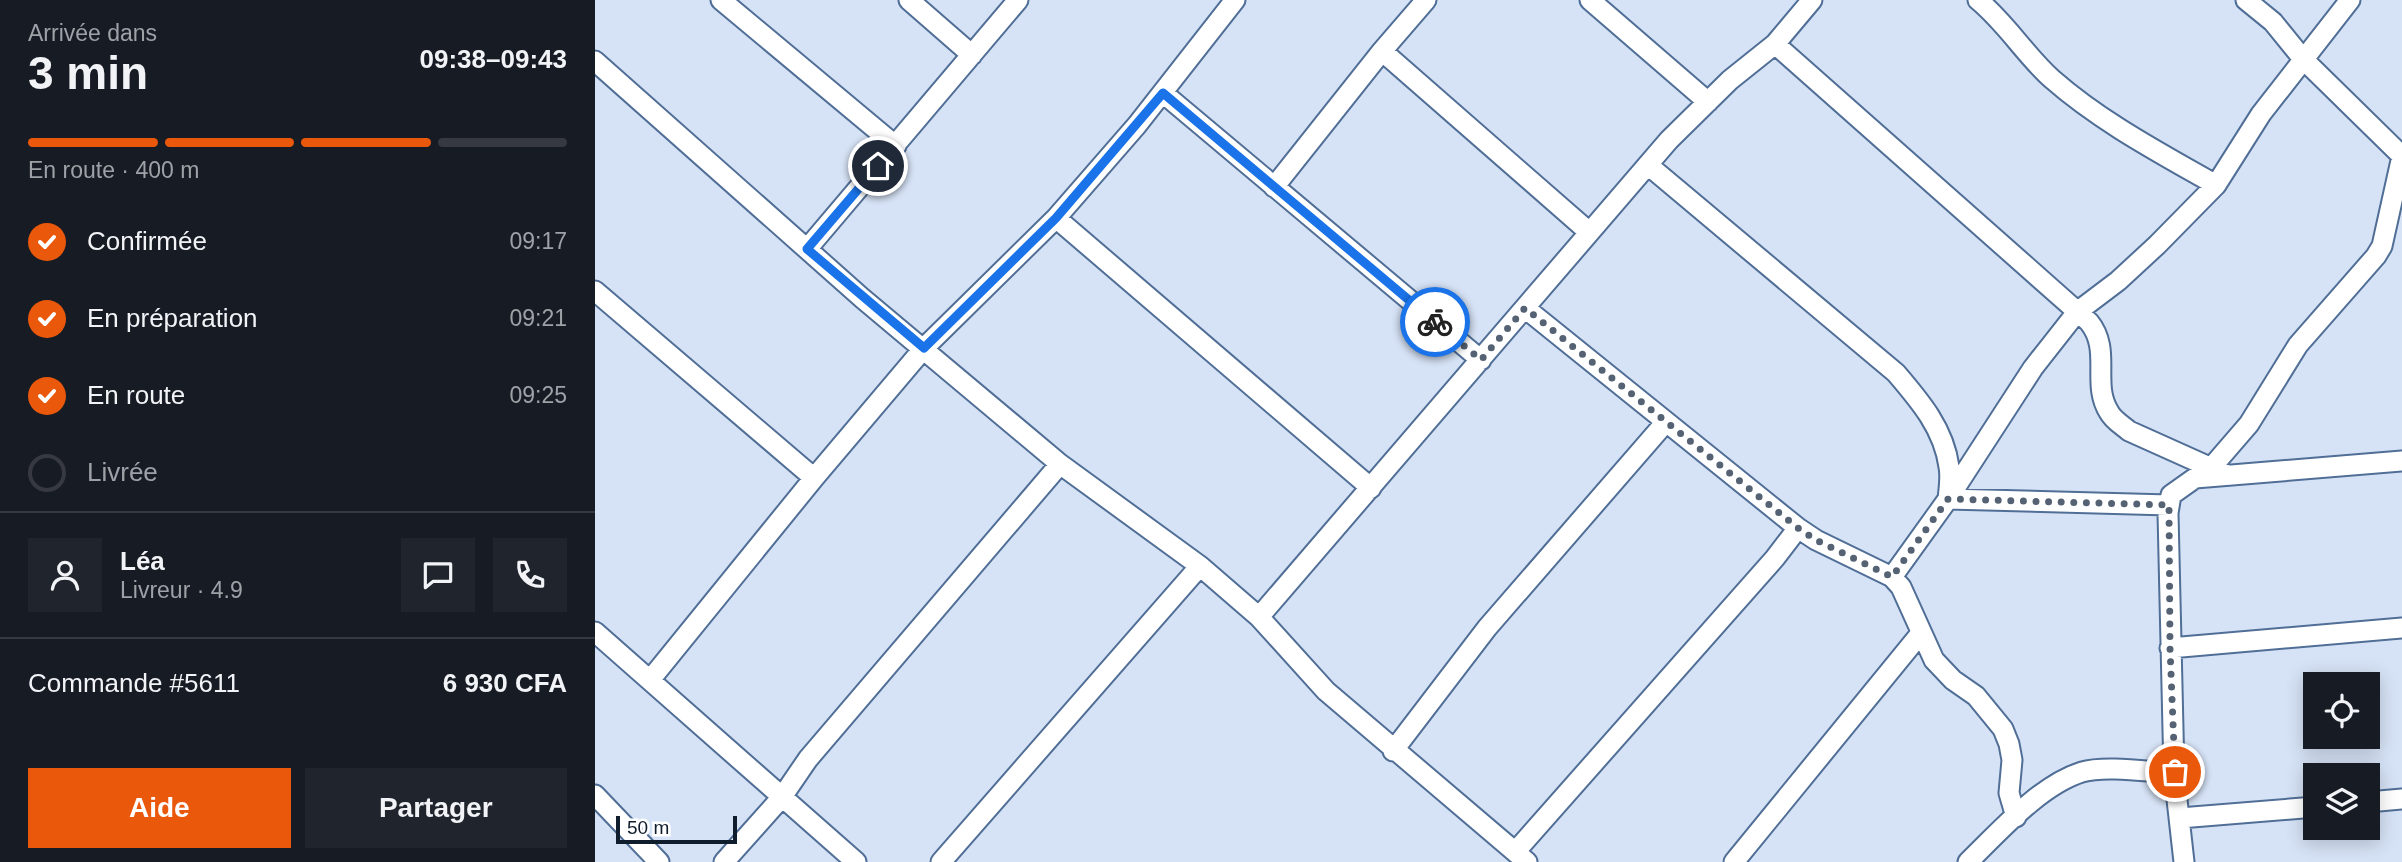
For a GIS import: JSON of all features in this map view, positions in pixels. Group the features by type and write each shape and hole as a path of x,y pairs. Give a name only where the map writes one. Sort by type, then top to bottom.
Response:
{"street":[{"path":"721,0 896,146"},
{"path":"909,0 972,55"},
{"path":"807,249 1018,0"},
{"path":"650,680 924,348 1056,218 1163,93 1235,0"},
{"path":"1275,187 1382,51 1426,0"},
{"path":"1590,0 1707,102"},
{"path":"1259,617 1669,140 1707,102 1775,44 1812,0"},
{"path":"1978,0 1999,18 2051,78 2133,137 2216,185"},
{"path":"2219,472 2298,345 2382,246 2402,157 2303,59 2273,22 2246,0"},
{"path":"1892,577 1948,499 2033,368 2077,312 2118,281 2216,185 2245,137 2350,0"},
{"path":"1775,44 2095,329 2100,338 2102,395 2108,411 2129,431 2219,472"},
{"path":"1382,51 1590,232"},
{"path":"599,72 1060,464 1200,566 1259,617 1326,691 1393,751 1521,857 1798,528"},
{"path":"1163,93 1481,360"},
{"path":"1648,165 1896,373 1927,411 1940,433 1949,468 1948,499"},
{"path":"1056,218 1371,488"},
{"path":"595,291 814,478"},
{"path":"1525,308 1798,528 1816,540 1892,577 1908,598 1921,633 1941,669 1976,696 2003,729 2011,752 2009,793 2016,817"},
{"path":"1393,751 1487,628 1665,423"},
{"path":"2184,862 2175,772 2170,648 2171,495 2195,478 2219,472 2402,461"},
{"path":"724,862 782,797 808,759 1060,464"},
{"path":"1948,499 2169,505"},
{"path":"941,862 1200,566"},
{"path":"2170,648 2402,628"},
{"path":"595,632 856,862"},
{"path":"1734,862 1921,633"},
{"path":"1968,862 2047,790 2082,772 2175,772"},
{"path":"595,795 659,862"},
{"path":"2380,801 2402,799"},
{"path":"2180,818 2303,808"}],"way so far":[{"path":"1435,322 1481,360 1525,308 1798,528 1816,540 1892,577 1948,499 2169,505 2170,648 2175,772"}],"route":[{"path":"878,166 807,249 924,348 1056,218 1163,93 1435,322"}]}
